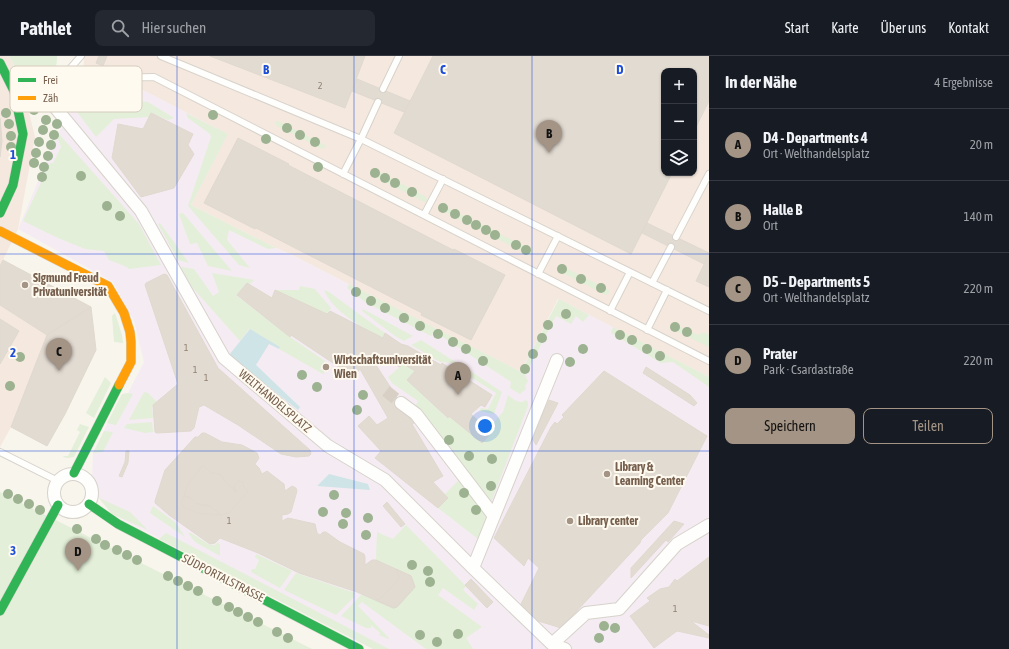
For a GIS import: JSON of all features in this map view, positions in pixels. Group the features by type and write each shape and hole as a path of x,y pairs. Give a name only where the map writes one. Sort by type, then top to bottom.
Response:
{"street":[{"path":"0,63 10,82"},
{"path":"0,213 13,185 23,134 18,112"},
{"name":"WELTHANDELSPLATZ","path":"59,112 130,190 224,358 328,446 385,480 552,644 565,649"},
{"path":"0,231 108,286 118,301 130,326 133,350 131,362 74,473"},
{"path":"473,568 556,360"},
{"path":"401,403 416,414 494,516"},
{"path":"74,473 85,477 89,482 92,493 89,504 79,511 73,512 68,511 58,505 54,495 54,489 58,481 65,475 74,473"},
{"name":"SÜDPORTALSTRASSE","path":"89,504 118,524 359,649"},
{"path":"0,611 58,505"},
{"path":"552,644 586,613 619,609 677,544 709,525"}],"lane":[{"path":"72,66 81,56"},
{"path":"161,56 361,139 709,311"},
{"path":"383,89 398,56"},
{"path":"142,77 154,77 709,362"},
{"path":"343,174 378,102"},
{"path":"676,237 709,174"},
{"path":"424,215 443,179"},
{"path":"538,274 558,236"},
{"path":"652,283 671,247"},
{"path":"610,311 630,272"},
{"path":"647,330 667,290"},
{"path":"0,452 58,481"}],"shaded area":[{"path":"0,56 9,56 14,66 10,66 10,112 29,112 35,137 18,229 0,266"},
{"path":"84,56 709,56 709,377 558,299 521,372 191,205 227,134 142,90 142,66 84,66"},
{"name":"Wirtschaftsuniversität Wien","path":"142,90 228,134 191,205 520,372 559,299 709,377 709,649 373,649 112,514 96,492 92,479 93,453 122,394 128,393 144,362 134,321 113,282 18,229 57,136 70,112 142,112"},
{"path":"0,305 47,335 11,427 0,447"},
{"path":"250,329 280,347 279,349 269,344 256,365 300,407 298,410 229,355"},
{"path":"329,474 368,484 370,490 317,486"}],"green space":[{"path":"9,56 57,56 56,66 14,66"},
{"path":"142,101 148,102 174,118 168,120 151,113 149,117 114,119 96,137 77,112 142,112"},
{"path":"186,113 228,134 191,205 276,248 268,249 229,230 227,240 250,268 239,265 188,206 211,137 210,134 188,118"},
{"path":"276,121 325,145 326,147 322,149 277,126 275,123"},
{"path":"60,135 139,224 161,265 129,269 109,260 104,251 85,249 23,221 50,163 53,163 61,147 57,136"},
{"path":"373,170 376,170 426,197 426,202 372,175"},
{"path":"440,205 532,250 533,252 529,255 439,209"},
{"path":"183,213 232,271 208,266 197,243 190,244 179,214"},
{"path":"160,223 189,263 178,260 158,224"},
{"path":"560,266 609,290 610,292 606,295 559,271 558,268"},
{"path":"181,267 194,269 213,296 219,292 212,273 254,280 250,284 246,283 237,296 290,337 325,361 320,369 325,372 323,374 279,349 280,347 249,329 240,341 191,286"},
{"path":"349,284 521,372 559,299 589,315 583,322 576,316 571,324 556,316 525,375 528,381 525,386 526,389 520,394 510,388 511,382 435,332 431,336 365,302 347,288"},
{"path":"300,286 315,289 331,308 327,314 275,290 299,290"},
{"path":"324,290 329,292 385,333 383,338 357,324 341,312 328,298"},
{"path":"363,309 413,336 404,341 362,311"},
{"path":"115,313 123,343 114,342 112,316"},
{"path":"672,324 698,335 704,332 709,335 709,347 672,329"},
{"path":"613,327 709,377 709,387 673,362 661,363 611,333"},
{"path":"421,340 457,363 440,362 411,345"},
{"path":"402,363 415,371 407,380 447,418 449,416 482,443 491,433 488,429 503,412 508,395 517,401 521,402 526,400 528,402 528,406 490,505 415,407 418,401 392,383 388,377 400,367"},
{"path":"453,366 463,366 502,392 494,414 479,411 481,408 488,409 496,393"},
{"path":"105,377 111,383 94,418 86,413"},
{"path":"144,392 148,393 157,402 152,407 153,418 129,420"},
{"path":"122,394 133,394 116,425 107,423"},
{"path":"152,422 153,432 145,433 124,428 127,424"},
{"path":"80,424 89,427 74,457 63,457 68,456 80,432 77,430"},
{"path":"104,431 113,432 103,452 93,453"},
{"path":"461,478 488,513 478,539 438,508 447,499 444,495"},
{"path":"0,492 312,649 0,649"},
{"path":"99,498 130,512 148,530 112,514"},
{"path":"153,506 176,523 185,537 150,513"},
{"path":"406,525 466,586 463,590 478,604 474,610 443,588 438,595 482,627 466,638 473,649 426,649 362,602 358,606 389,638 388,639 379,635 380,633 371,625 371,628 366,628 341,616 362,594 394,608 397,607 415,587 411,576 376,560 377,532 393,539"},
{"path":"166,533 389,649 373,649 159,539"},
{"path":"188,533 191,533 210,545 215,545 218,542 220,545 220,556 195,542"},
{"path":"256,554 292,571 280,588 251,572 252,569 255,569 259,560 255,557"},
{"path":"296,573 355,593 353,598 336,615 284,590"}],"building":[{"path":"99,56 107,56 103,66 96,63"},
{"path":"210,56 365,56 345,108"},
{"path":"433,56 709,56 709,101 697,125 697,68 661,68 661,176 670,176 631,254 394,133"},
{"path":"357,79 410,101 404,112 352,91"},
{"path":"151,113 193,134 188,145 194,154 174,188 141,197 112,158 118,124 143,129"},
{"path":"0,118 2,141 0,157"},
{"path":"238,138 453,250 454,249 505,275 471,340 421,315 422,313 204,203"},
{"path":"647,223 709,253 704,264 642,233"},
{"path":"709,254 709,287 696,281"},
{"name":"Sigmund Freud Privatuniversität","path":"3,260 91,307 47,335 0,305 0,266"},
{"path":"164,274 167,275 218,368 310,450 311,454 309,456 296,457 281,454 238,425 204,405 199,407 194,428 191,431 155,432 153,405 178,384 145,285 146,283"},
{"path":"247,283 272,298 275,290 327,314 330,311 383,338 385,333 401,344 408,346 441,365 442,363 492,395 485,407 481,405 471,414 491,433 482,443 449,416 448,418 407,380 415,371 402,363 400,367 374,354 370,356 414,423 412,424 443,476 433,482 431,480 448,498 438,508 375,458 381,451 358,426 369,416 377,425 388,418 360,369 354,377 291,335 290,337 237,295"},
{"path":"91,307 96,350 65,414 47,446 11,427 47,335"},
{"path":"0,319 19,331 0,364"},
{"path":"646,367 690,395 697,403 694,406 643,373"},
{"name":"Library & Learning Center","path":"604,371 707,436 668,513 641,540 640,543 561,628 516,614 539,568 528,558 524,566 494,538 551,427 555,422 557,424 564,417 562,415"},
{"path":"549,400 558,403 536,445 532,438"},
{"path":"202,433 205,433 222,442 242,445 257,453 259,458 255,464 262,474 267,471 284,484 285,491 292,486 296,488 297,491 291,512 282,515 282,521 288,518 315,524 317,533 320,535 323,532 326,532 340,542 364,554 365,565 372,560 376,560 411,576 415,587 397,607 393,608 357,592 299,573 258,553 220,538 215,543 210,544 169,515 155,503 165,470 195,437 198,437"},
{"path":"126,451 129,451 128,463 122,477 119,476 125,462"},
{"path":"203,465 211,473 220,474 235,492 234,485 238,481 243,482 244,487 248,491 229,513 221,515 210,506 197,504 191,498 184,496 188,484"},
{"path":"184,496 191,498 197,504 210,506 221,515 201,514 183,507 181,503"},
{"path":"387,502 405,524 401,527 383,506"},
{"path":"674,521 684,524 668,542 666,540 631,578 631,568"},
{"path":"709,557 709,626 691,621 709,635 709,638 677,631 654,648 630,616 650,601 647,598 660,589 669,587 675,579 677,581"},
{"path":"396,569 411,576 415,587 397,607 394,608 376,600 380,599 398,580 399,577"},
{"path":"471,579 493,602 487,608 465,585"}],"tunnel":[{"path":"386,391 401,403"}],"traffic: fast":[{"path":"0,63 10,83"},
{"path":"0,213 13,185 23,134 18,112"},
{"path":"74,473 119,385"},
{"path":"89,504 118,524 359,649"},
{"path":"0,611 58,505"}],"traffic: slow":[{"path":"0,231 108,286 124,313 130,332 131,362 119,385"}],"place":[{"name":"Halle B","path":"549,153"},
{"name":"Sigmund Freud Privatuniversität","path":"25,285"},
{"name":"Wirtschaftsuniversität Wien","path":"326,367"},
{"name":"D5 – Departments 5","path":"59,371"},
{"name":"D4 - Departments 4","path":"458,395"},
{"name":"Library & Learning Center","path":"607,474"},
{"name":"Library center","path":"570,521"},
{"name":"Prater","path":"78,571"}]}
